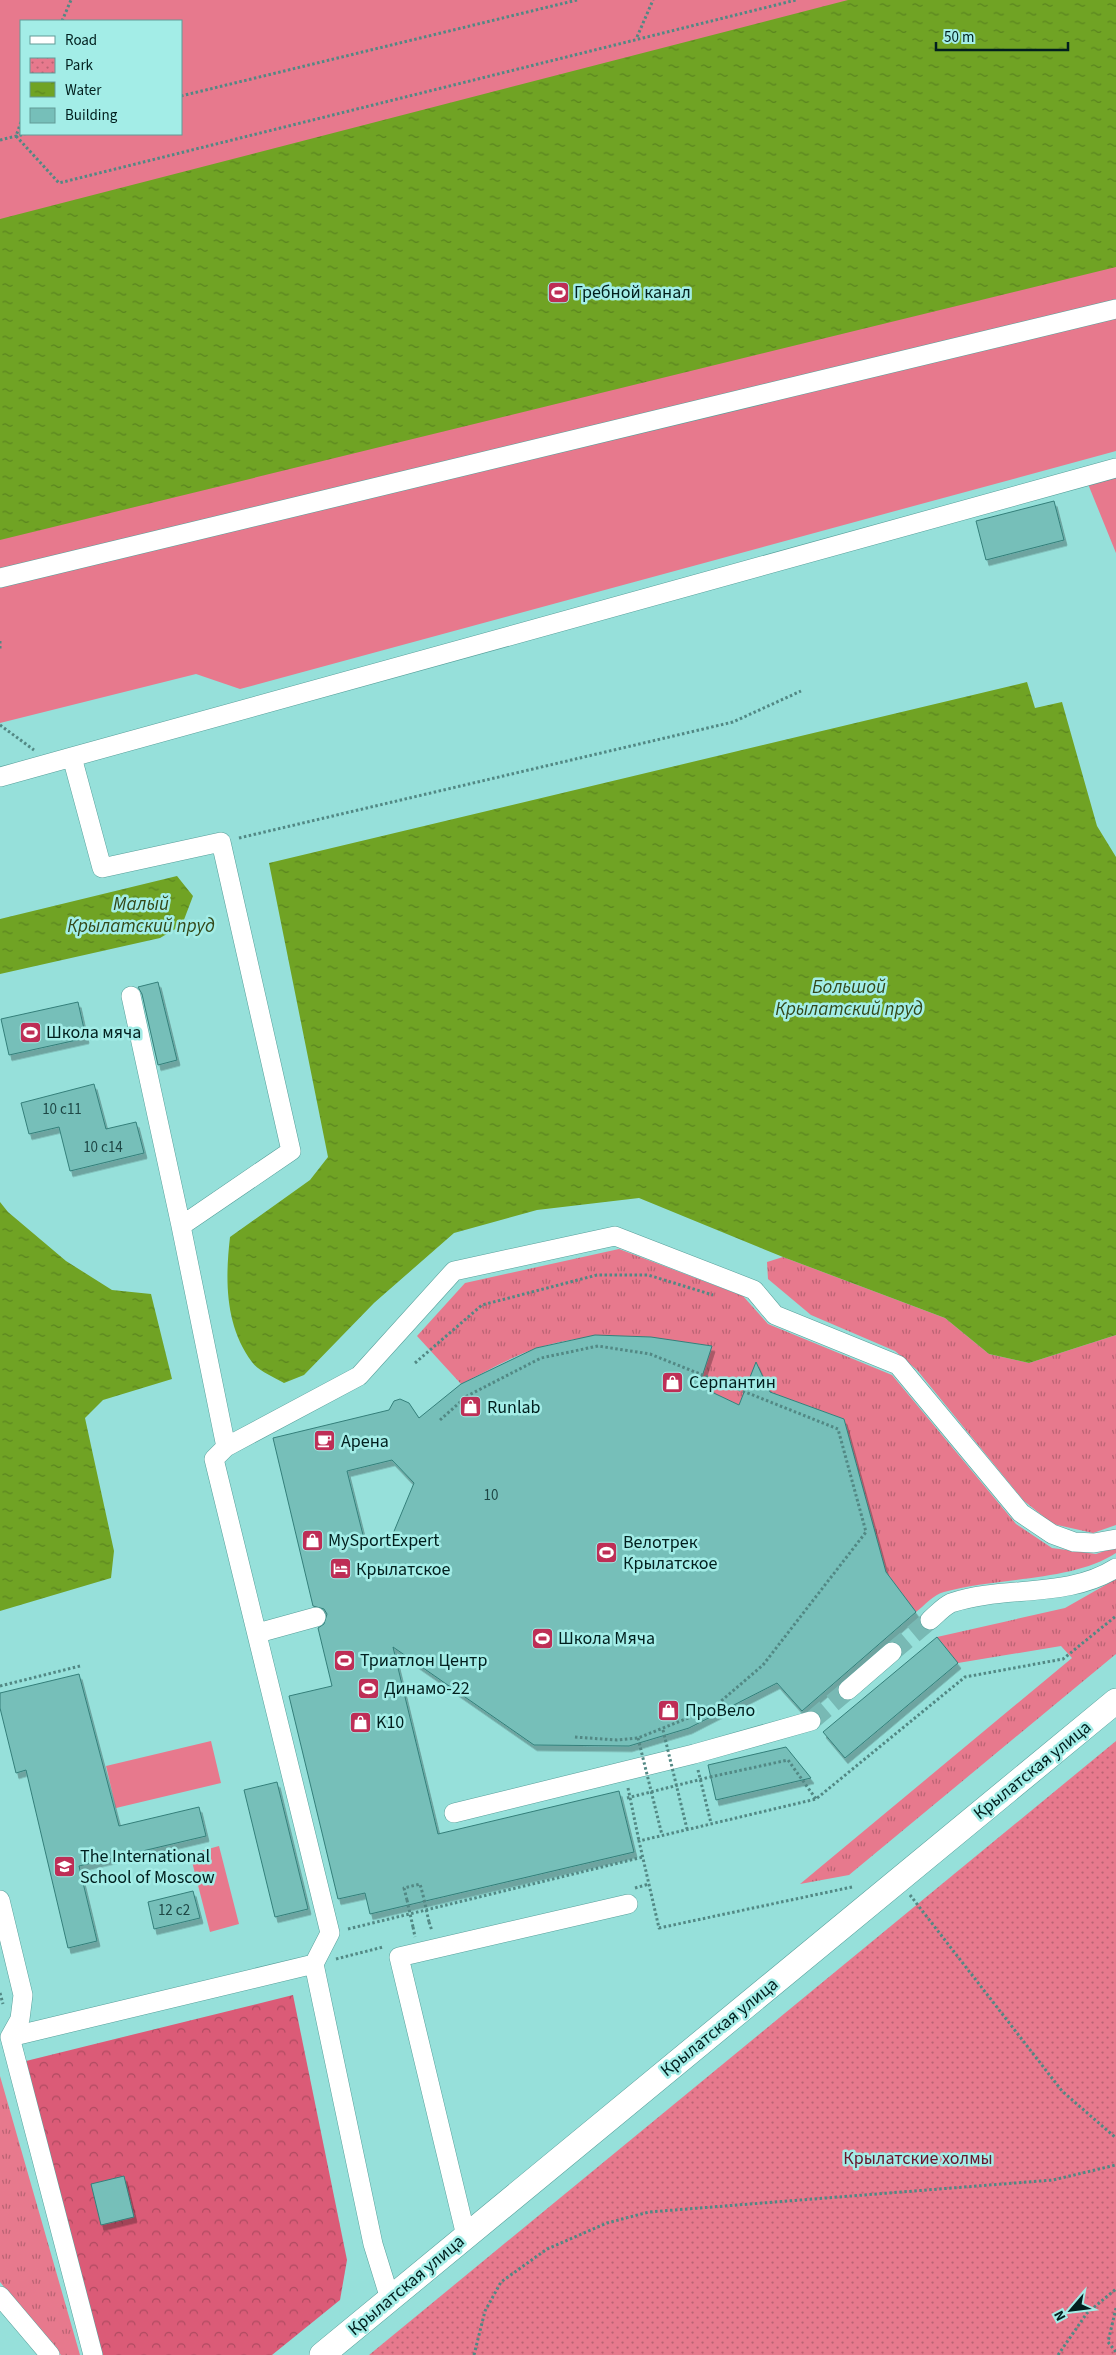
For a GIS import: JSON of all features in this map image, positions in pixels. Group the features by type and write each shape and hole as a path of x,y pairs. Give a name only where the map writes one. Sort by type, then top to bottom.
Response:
{"main road":[{"name":"Крылатская улица","path":"322,2355 1116,1701"}],"lane":[{"path":"0,578 1116,309"},
{"path":"0,777 1116,468"},
{"path":"72,757 102,868 221,842 291,1151 181,1226"},
{"path":"131,996 181,1226 226,1447"},
{"path":"390,2299 373,2244 314,1964 330,1933 258,1632 214,1459 226,1447 359,1376 454,1270 616,1236 754,1290 775,1315 898,1365 1021,1514 1052,1534 1074,1542 1094,1543 1116,1539"},
{"path":"930,1620 949,1604 1072,1585 1107,1574 1116,1568"},
{"path":"258,1632 316,1617"},
{"path":"848,1690 892,1652"},
{"path":"454,1813 694,1754 811,1721"},
{"path":"0,1900 22,1995 20,2019 10,2037 94,2355"},
{"path":"466,2236 399,1957 628,1904"},
{"path":"10,2037 314,1964"},
{"path":"0,2296 50,2355"}],"path":[{"path":"62,20 71,0"},
{"path":"182,96 577,0"},
{"path":"637,38 653,0"},
{"path":"16,136 59,182 796,0"},
{"path":"16,136 20,125"},
{"path":"0,140 20,135"},
{"path":"0,641 0,650"},
{"path":"221,842 733,722 801,692"},
{"path":"0,726 52,762"},
{"path":"415,1363 482,1305 597,1275 648,1275 721,1298"},
{"path":"440,1420 467,1396 541,1358 598,1346 650,1354 838,1428 866,1532 763,1665 713,1708 663,1730 638,1738 617,1740 574,1737"},
{"path":"640,1841 816,1799 965,1677 1063,1659 1116,1616"},
{"path":"0,1686 80,1666"},
{"path":"663,1730 687,1829"},
{"path":"638,1738 662,1835"},
{"path":"627,1798 788,1760 816,1799"},
{"path":"703,1791 711,1823"},
{"path":"633,1808 659,1928 852,1887"},
{"path":"330,1933 643,1857"},
{"path":"413,1926 404,1888 420,1884 433,1936"},
{"path":"908,1892 1062,2091 1116,2138"},
{"path":"314,1964 369,1951"},
{"path":"474,2355 485,2311 501,2282 547,2249 607,2223 649,2212 1053,2180 1116,2166"},
{"path":"1058,2355 1087,2313 1116,2289"},
{"path":"1116,2308 1108,2342 1116,2352"}],"green space":[{"name":"Гребной канал","path":"0,0 1116,0 1116,451 240,689 196,674 0,723"},
{"path":"1116,478 1116,553 1088,484"},
{"path":"619,1249 743,1296 768,1324 892,1375 1016,1524 1052,1548 1096,1554 1116,1547 1116,1553 1078,1569 1056,1574 964,1587 940,1593 916,1612 886,1572 844,1419 770,1392 756,1363 739,1405 699,1386 711,1346 624,1336 580,1338 537,1348 461,1384 417,1336 465,1283"},
{"path":"783,1257 945,1318 989,1354 1029,1363 1116,1335 1116,1525 1093,1533 1053,1524 1024,1501 917,1370 895,1351 811,1315 768,1279 767,1262"},
{"path":"1116,1579 1116,1654 849,1875 800,1884 1072,1658 1061,1646 958,1663 937,1637 1065,1608"},
{"path":"211,1741 221,1783 116,1808 106,1766"},
{"name":"Крылатские холмы","path":"1116,1741 1116,2355 369,2355"},
{"path":"219,1846 239,1924 210,1932 190,1854"},
{"path":"293,1995 347,2260 340,2300 272,2355 101,2355 22,2062"},
{"path":"0,2076 80,2355 61,2355 0,2282"}],"water":[{"name":"Гребной канал","path":"848,0 1116,0 1116,267 0,540 0,219"},
{"name":"Большой Крылатский пруд","path":"1027,682 1035,708 1062,702 1097,826 1116,857 1116,1335 1029,1363 989,1354 945,1318 783,1257 639,1198 537,1210 454,1233 374,1303 304,1375 284,1383 262,1371 252,1362 236,1333 229,1302 230,1237 310,1180 328,1157 269,863"},
{"name":"Малый Крылатский пруд","path":"177,876 193,896 182,925 160,938 0,974 0,919"},
{"path":"0,1202 8,1212 66,1261 112,1290 151,1294 172,1379 103,1400 85,1418 114,1551 111,1578 0,1611"}],"building":[{"path":"1054,501 1064,540 986,560 976,521"},
{"path":"158,982 177,1060 158,1065 142,994 138,987"},
{"path":"78,1002 86,1038 9,1055 1,1019"},
{"path":"94,1084 106,1129 136,1122 144,1153 70,1171 59,1127 29,1134 21,1103"},
{"path":"595,1335 651,1337 712,1346 699,1386 739,1405 756,1362 770,1392 844,1419 886,1572 916,1612 802,1711 777,1683 689,1728 629,1746 534,1745 393,1647 438,1834 619,1791 634,1852 370,1914 365,1893 338,1899 289,1696 332,1686 318,1628 324,1624 327,1614 324,1609 313,1606 273,1438 389,1410 394,1401 400,1399 409,1403 419,1418 461,1384 536,1348","holes":["392,1460 414,1483 390,1541 366,1547 347,1471"]},
{"path":"937,1637 958,1663 845,1758 823,1732"},
{"path":"79,1674 119,1826 199,1807 206,1836 79,1866 97,1941 68,1948 26,1770 16,1773 0,1708 0,1693"},
{"path":"786,1747 811,1778 716,1800 708,1765"},
{"path":"277,1782 308,1909 275,1917 244,1790"},
{"path":"193,1891 200,1918 154,1929 148,1902"},
{"path":"124,2176 134,2217 101,2225 91,2184"}],"tunnel":[{"path":"892,1652 930,1620"},
{"path":"811,1721 848,1690"}],"place":[{"name":"Гребной канал","path":"558,292"},
{"name":"Школа мяча","path":"30,1032"},
{"name":"Серпантин","path":"673,1382"},
{"name":"Runlab","path":"471,1407"},
{"name":"Арена","path":"325,1441"},
{"name":"MySportExpert","path":"312,1540"},
{"name":"Велотрек Крылатское","path":"607,1552"},
{"name":"Крылатское","path":"340,1569"},
{"name":"Школа Мяча","path":"542,1638"},
{"name":"Триатлон Центр","path":"344,1660"},
{"name":"Динамо-22","path":"368,1688"},
{"name":"ПроВело","path":"669,1710"},
{"name":"K10","path":"360,1722"},
{"name":"The International School of Moscow","path":"64,1866"}]}
